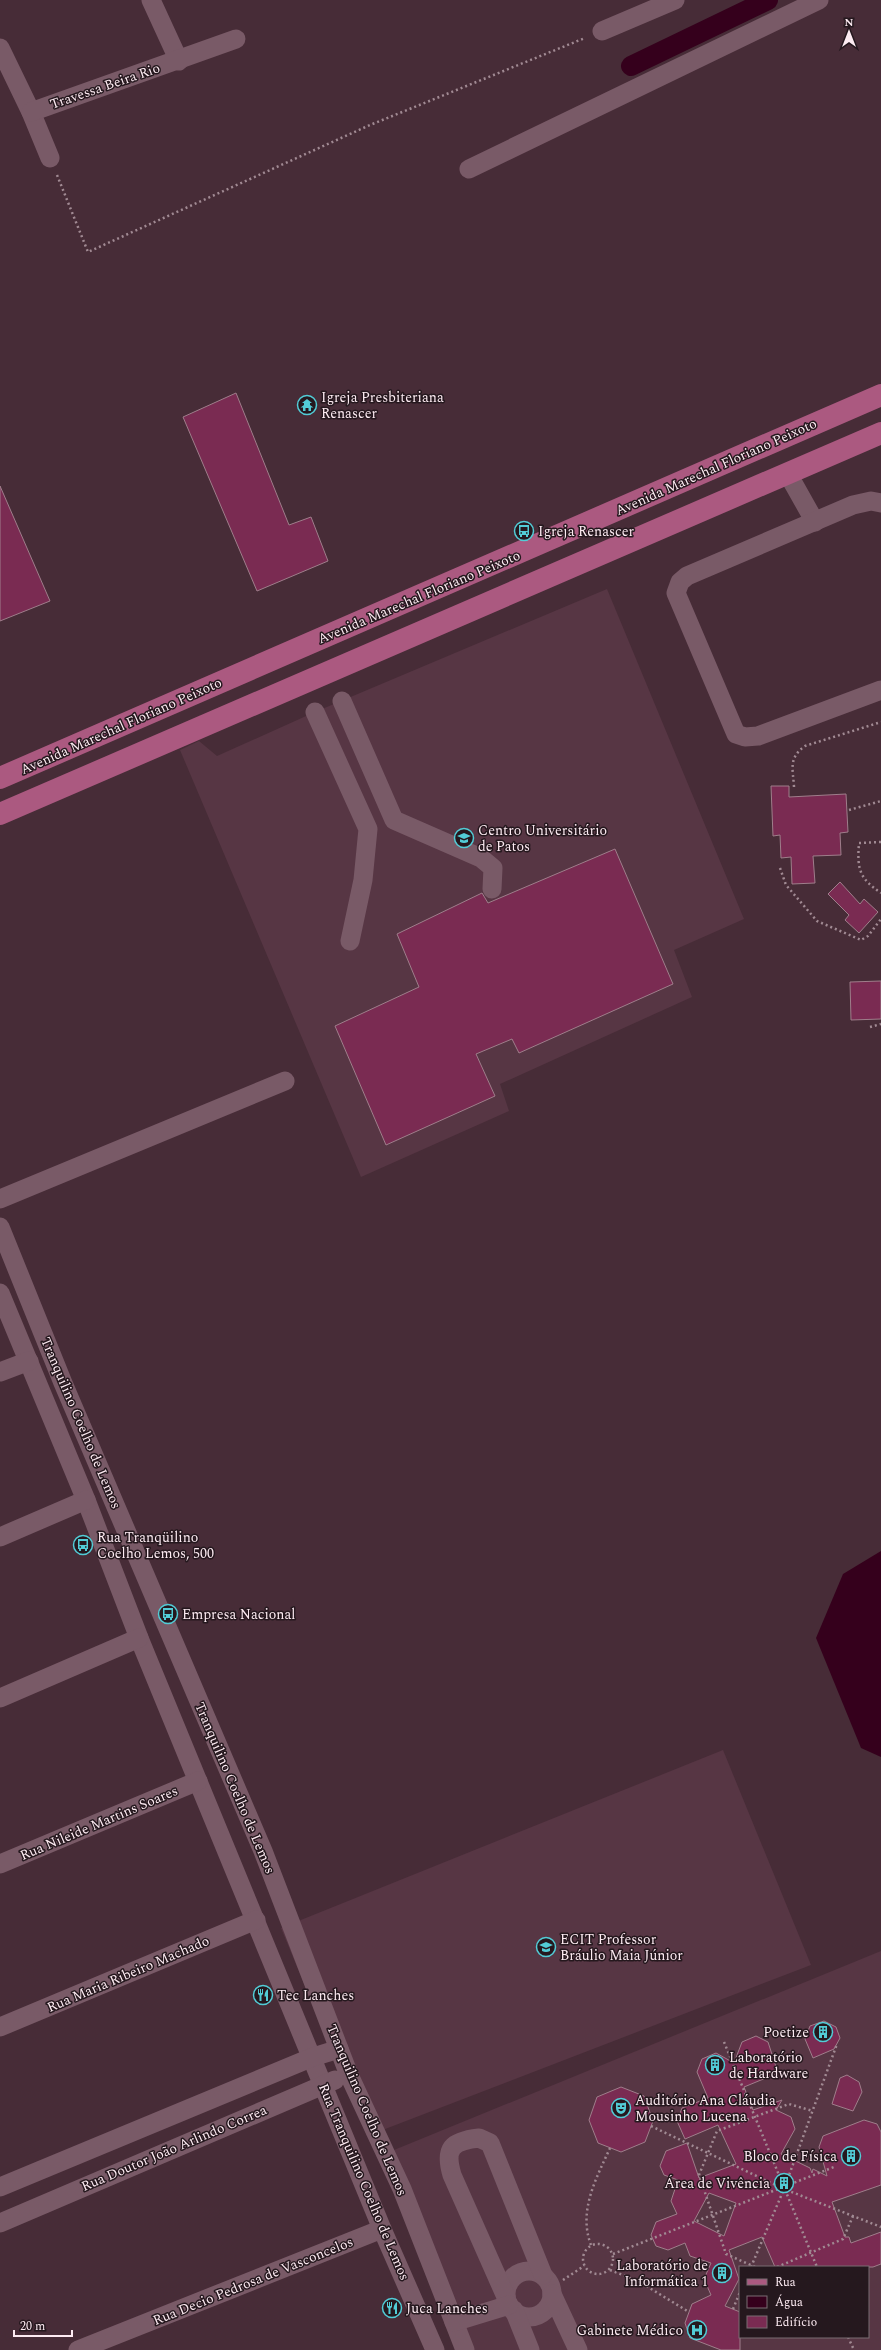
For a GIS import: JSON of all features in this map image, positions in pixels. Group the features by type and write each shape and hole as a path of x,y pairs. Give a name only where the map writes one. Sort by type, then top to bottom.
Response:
{"main road":[{"name":"Avenida Marechal Floriano Peixoto","path":"0,778 881,395"},
{"path":"0,814 881,433"}],"street":[{"name":"Travessa Beira Rio","path":"151,0 179,60"},
{"path":"602,31 675,0"},
{"path":"469,169 819,0"},
{"name":"Travessa Beira Rio","path":"32,112 236,39"},
{"path":"0,48 32,112 50,158"},
{"path":"788,474 814,522"},
{"path":"881,504 870,501 853,504 687,576 680,582 676,592 736,734 745,737 758,736 881,690"},
{"path":"342,701 394,820 481,858 493,868 492,889"},
{"path":"315,712 368,829 363,880 350,941"},
{"path":"0,1199 286,1081"},
{"name":"Tranquilino Coelho de Lemos","path":"0,1227 63,1383 263,1851 349,2075 402,2188 464,2350"},
{"name":"Tranquilino Coelho de Lemos","path":"0,1293 86,1500 139,1638 312,2057"},
{"path":"0,1372 29,1361"},
{"path":"41,1392 63,1383"},
{"path":"0,1537 86,1500"},
{"path":"0,1698 139,1638"},
{"name":"Rua Nileide Martins Soares","path":"0,1864 198,1781"},
{"name":"Rua Maria Ribeiro Machado","path":"0,2027 256,1920"},
{"path":"0,2187 312,2057 339,2049"},
{"name":"Rua Tranquilino Coelho de Lemos","path":"312,2057 382,2229 435,2350"},
{"name":"Rua Doutor João Arlindo Correa","path":"0,2223 323,2083 349,2075"},
{"path":"530,2350 452,2175 448,2156 450,2150 455,2145 479,2138 490,2143 549,2285 578,2350"},
{"name":"Rua Decio Pedrosa de Vasconcelos","path":"78,2350 382,2229"},
{"path":"510,2304 509,2283 520,2273 528,2271 549,2285"},
{"path":"510,2304 527,2316 542,2313 550,2301 549,2285"},
{"path":"454,2322 510,2304"}],"path":[{"path":"50,158 88,252 370,125 602,31"},
{"path":"794,787 793,760 795,753 804,746 881,722"},
{"path":"849,810 881,801"},
{"path":"881,842 859,843 858,860 861,874 869,884 881,893"},
{"path":"780,868 786,885 817,921 861,940 868,936 881,919"},
{"path":"870,1027 881,1024"},
{"path":"724,2042 817,2266"},
{"path":"813,2110 789,2104 717,2131 699,2175 714,2215 726,2254 751,2266 784,2188 813,2110 837,2044"},
{"path":"651,2126 784,2188 881,2227"},
{"path":"591,2245 586,2231 588,2196 610,2148"},
{"path":"613,2254 784,2188 834,2167"},
{"path":"781,2266 812,2254 842,2239 854,2216"},
{"path":"601,2244 606,2246 613,2254 613,2264 609,2270 601,2274 596,2274 584,2266 583,2257 591,2245 601,2244"},
{"path":"549,2285 584,2266"},
{"path":"609,2270 638,2281 689,2312"},
{"path":"733,2309 739,2294"},
{"path":"848,2338 854,2350"}],"shaded area":[{"name":"Centro Universitário de Patos","path":"607,589 744,919 674,950 692,997 500,1084 509,1111 361,1177 180,750 199,741 217,756 315,712"},
{"name":"ECIT Professor Bráulio Maia Júnior","path":"723,1750 811,1965 367,2136 281,1928"},
{"path":"881,1951 881,2350 474,2350 394,2150"}],"water":[{"path":"881,1551 881,1757 861,1748 816,1638 843,1574"}],"building":[{"path":"236,393 289,525 311,517 328,561 257,591 183,417"},
{"path":"0,486 50,601 0,621"},
{"path":"771,786 789,786 789,797 846,794 848,832 840,833 841,855 813,856 815,883 792,884 791,857 781,858 780,835 773,836"},
{"path":"615,849 673,984 519,1053 512,1039 476,1054 495,1096 386,1145 335,1026 419,987 397,934 482,893 488,903"},
{"path":"840,882 860,904 864,899 878,912 859,933 845,920 849,915 828,894"},
{"path":"881,981 881,1019 851,1020 850,982"},
{"name":"Poetize","path":"824,2021 836,2027 840,2038 834,2049 813,2058 805,2039 810,2026"},
{"path":"756,2036 768,2042 778,2073 744,2087 753,2110 782,2100 776,2110 791,2117 795,2129 781,2154 810,2168 812,2173 813,2169 827,2176 819,2147 823,2136 864,2120 877,2124 881,2132 881,2185 832,2202 845,2237 849,2237 851,2243 881,2232 881,2264 873,2267 775,2266 762,2237 729,2250 739,2279 725,2306 739,2312 740,2350 721,2350 690,2338 685,2323 692,2304 711,2295 704,2279 711,2263 690,2256 685,2243 668,2250 656,2246 651,2235 656,2222 677,2214 671,2201 678,2180 664,2175 660,2166 666,2151 687,2143 699,2178 736,2164 718,2125 685,2139 677,2121 682,2108 708,2098 697,2072 702,2059 716,2053 734,2063 742,2042","holes":["709,2193 736,2203 724,2236 694,2221"]},
{"path":"847,2075 859,2082 862,2092 853,2111 832,2104 840,2078"},
{"name":"Auditório Ana Cláudia Mousinho Lucena","path":"621,2087 644,2096 653,2121 645,2142 621,2152 598,2143 589,2120 597,2097"}],"waterway":[{"path":"631,66 768,0"}],"place":[{"name":"Igreja Presbiteriana Renascer","path":"307,405"},
{"name":"Igreja Renascer","path":"524,531"},
{"name":"Centro Universitário de Patos","path":"464,838"},
{"name":"Rua Tranqüilino Coelho Lemos, 500","path":"83,1545"},
{"name":"Empresa Nacional","path":"168,1614"},
{"name":"ECIT Professor Bráulio Maia Júnior","path":"546,1947"},
{"name":"Tec Lanches","path":"263,1995"},
{"name":"Poetize","path":"823,2032"},
{"name":"Laboratório de Hardware","path":"715,2065"},
{"name":"Auditório Ana Cláudia Mousinho Lucena","path":"621,2108"},
{"name":"Bloco de Física","path":"851,2156"},
{"name":"Área de Vivência","path":"784,2183"},
{"name":"Laboratório de Informática 1","path":"722,2273"},
{"name":"Juca Lanches","path":"392,2308"},
{"name":"Gabinete Médico","path":"697,2330"}]}
